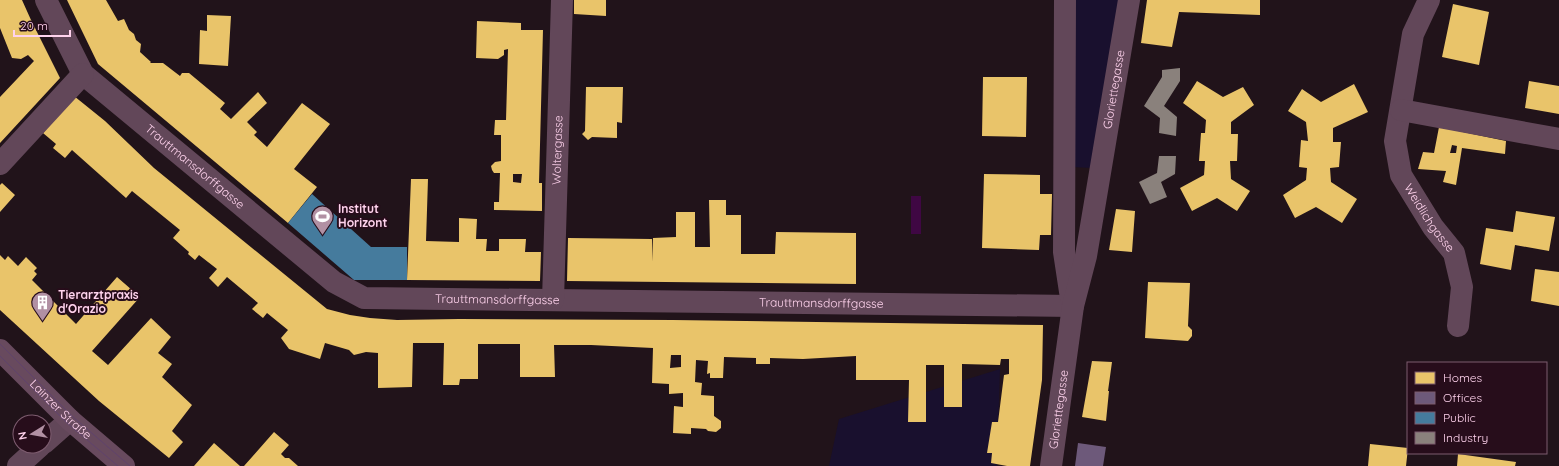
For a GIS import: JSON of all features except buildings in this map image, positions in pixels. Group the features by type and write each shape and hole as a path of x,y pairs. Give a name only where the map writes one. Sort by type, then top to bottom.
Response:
{"main road":[{"name":"Lainzer Straße","path":"0,350 70,420 124,466"}],"street":[{"name":"Trauttmansdorffgasse","path":"46,0 83,74 334,282 364,298 1073,306"},
{"name":"Woltergasse","path":"553,300 562,0"},
{"name":"Gloriettegasse","path":"1065,0 1064,252 1073,306"},
{"name":"Gloriettegasse","path":"1051,466 1073,306 1086,256 1129,0"},
{"name":"Weidlichgasse","path":"1429,0 1413,34 1396,141 1401,175 1433,227 1454,253 1462,287 1458,326"},
{"path":"0,164 83,74"},
{"path":"1401,110 1559,138"},
{"path":"1064,176 1099,179"},
{"path":"52,436 70,420"},
{"path":"18,466 31,454"}],"shaded area":[{"path":"1074,0 1119,0 1092,168 1072,167"},
{"path":"911,196 921,196 921,234 911,234"},
{"path":"1000,369 997,466 829,466 839,419"}],"tram line":[{"path":"0,344 72,416 130,466"},
{"path":"0,356 67,423 118,466"}],"place":[{"name":"Institut Horizont","path":"323,236"},
{"name":"Tierarztpraxis d'Orazio","path":"43,322"}]}
